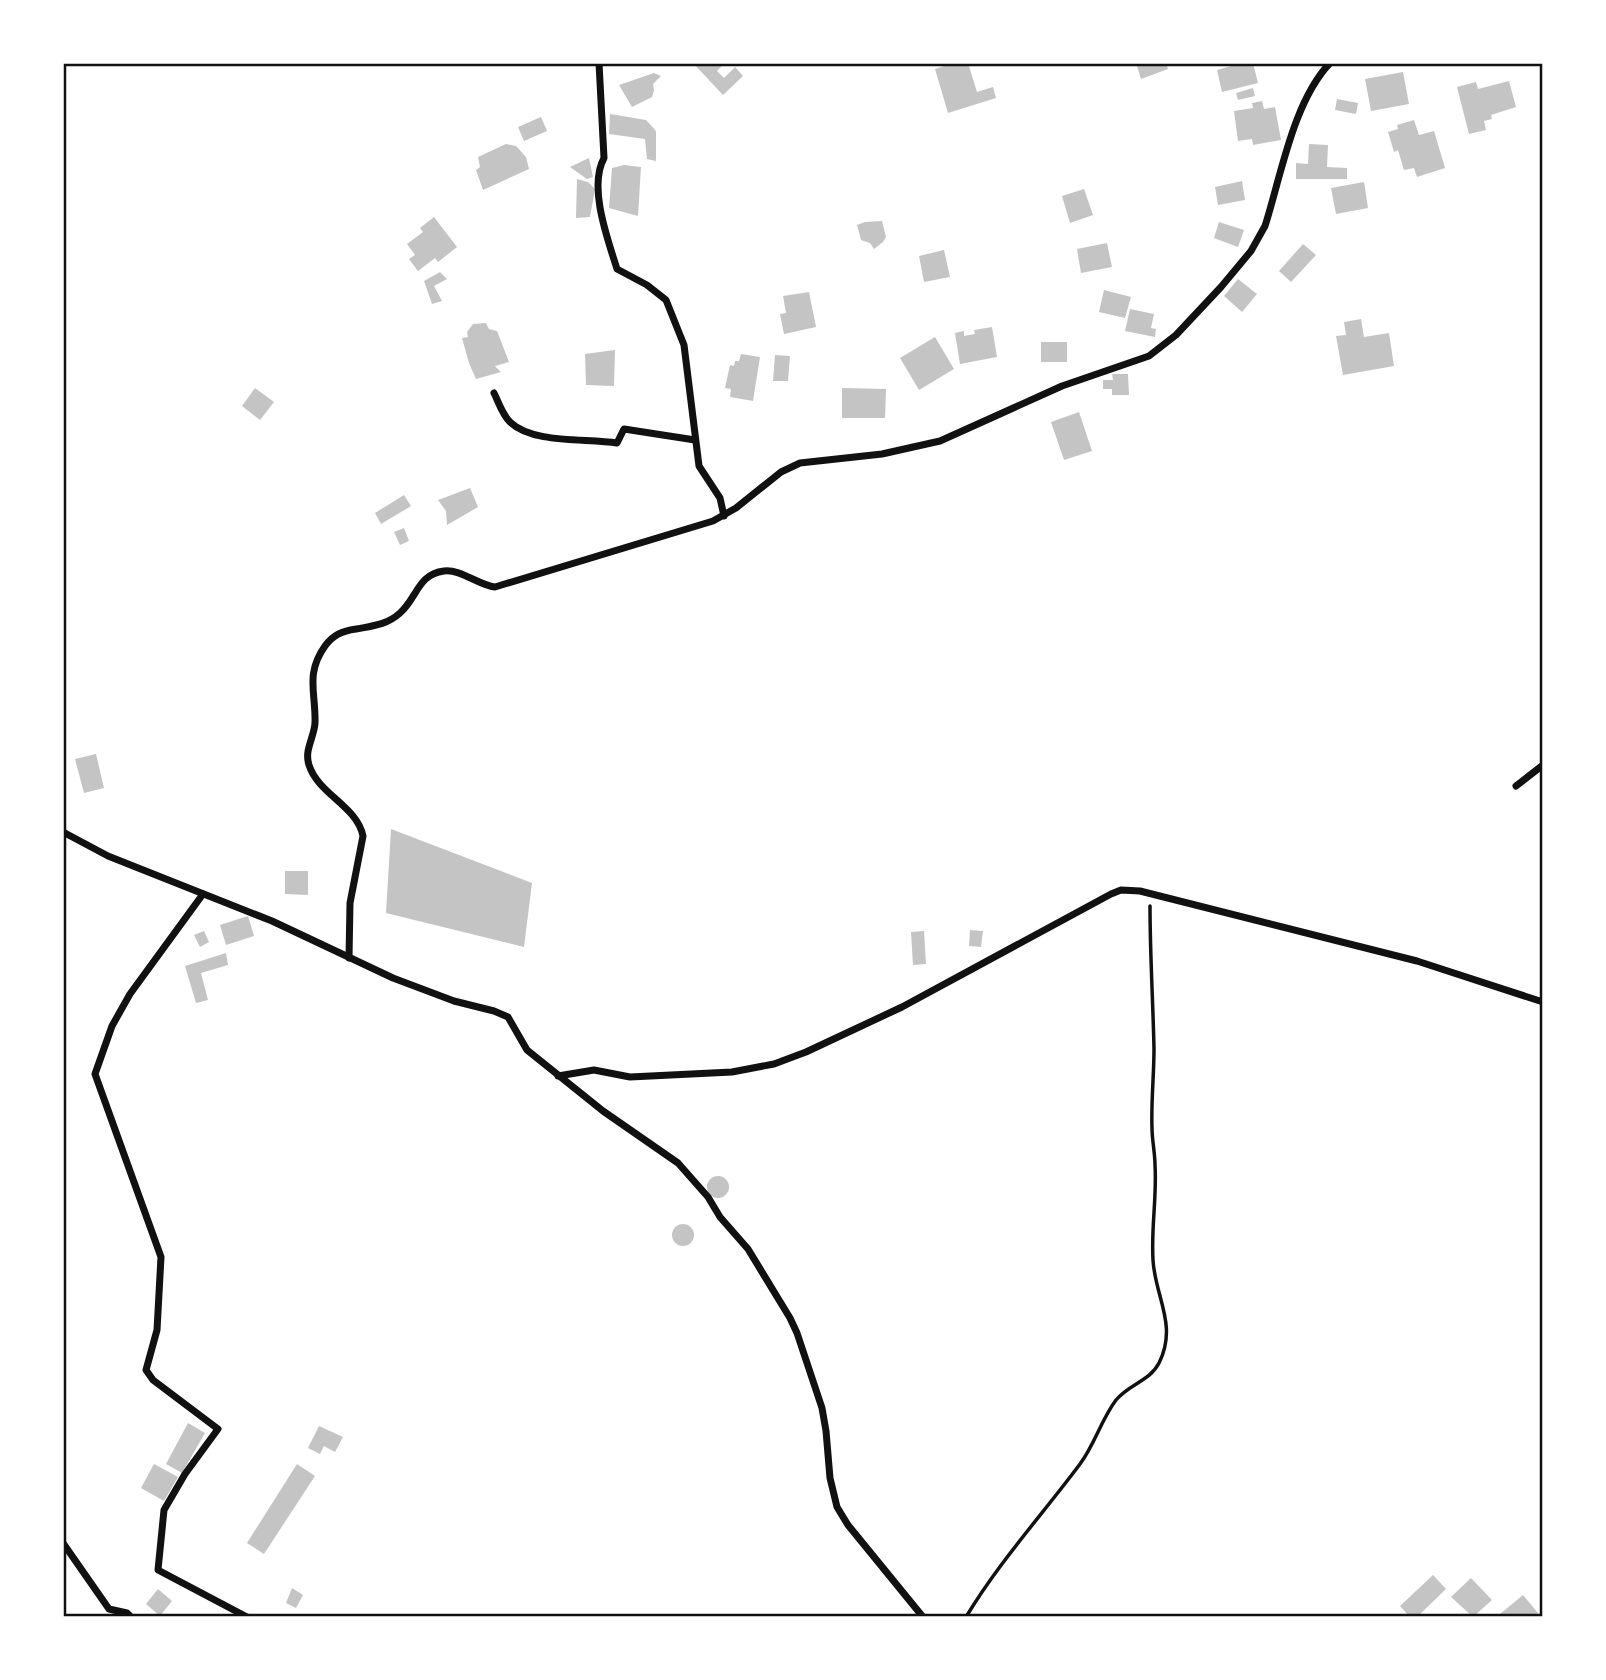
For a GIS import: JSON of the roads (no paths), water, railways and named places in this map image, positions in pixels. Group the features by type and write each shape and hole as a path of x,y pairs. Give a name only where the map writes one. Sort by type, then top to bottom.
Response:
{"street":[{"path":"599,63 604,158 599,167 600,211 617,269 647,285 666,300 684,345 699,466 720,498 724,516"},
{"path":"349,958 350,902 362,831 349,812 314,777 307,756 315,724 312,675 317,657 331,637 341,632 390,621 408,604 421,582 428,576 452,571 495,587 555,571 595,555 694,529 724,516 781,472 800,463 882,454 940,441 1062,386 1142,359 1162,348 1222,287 1257,243 1265,226 1297,123 1320,76 1330,63"},
{"path":"494,393 508,419 520,429 537,435 617,443 624,429 695,440"},
{"path":"1516,786 1543,765"},
{"path":"63,832 108,856 272,921 349,958 454,1002 508,1017 527,1050 626,1128 678,1163 748,1249 797,1333 822,1408 827,1431 830,1478 837,1507 848,1525 923,1617"},
{"path":"558,1076 594,1070 630,1077 732,1072 774,1063 806,1052 902,1007 1117,891 1126,890 1150,893 1417,961 1543,1002"},
{"path":"203,894 130,994 112,1026 95,1074 161,1257 157,1330 146,1370 153,1380 218,1429 185,1474 164,1510 158,1570 247,1617"},
{"path":"63,1543 109,1609 127,1613 131,1617"}]}
